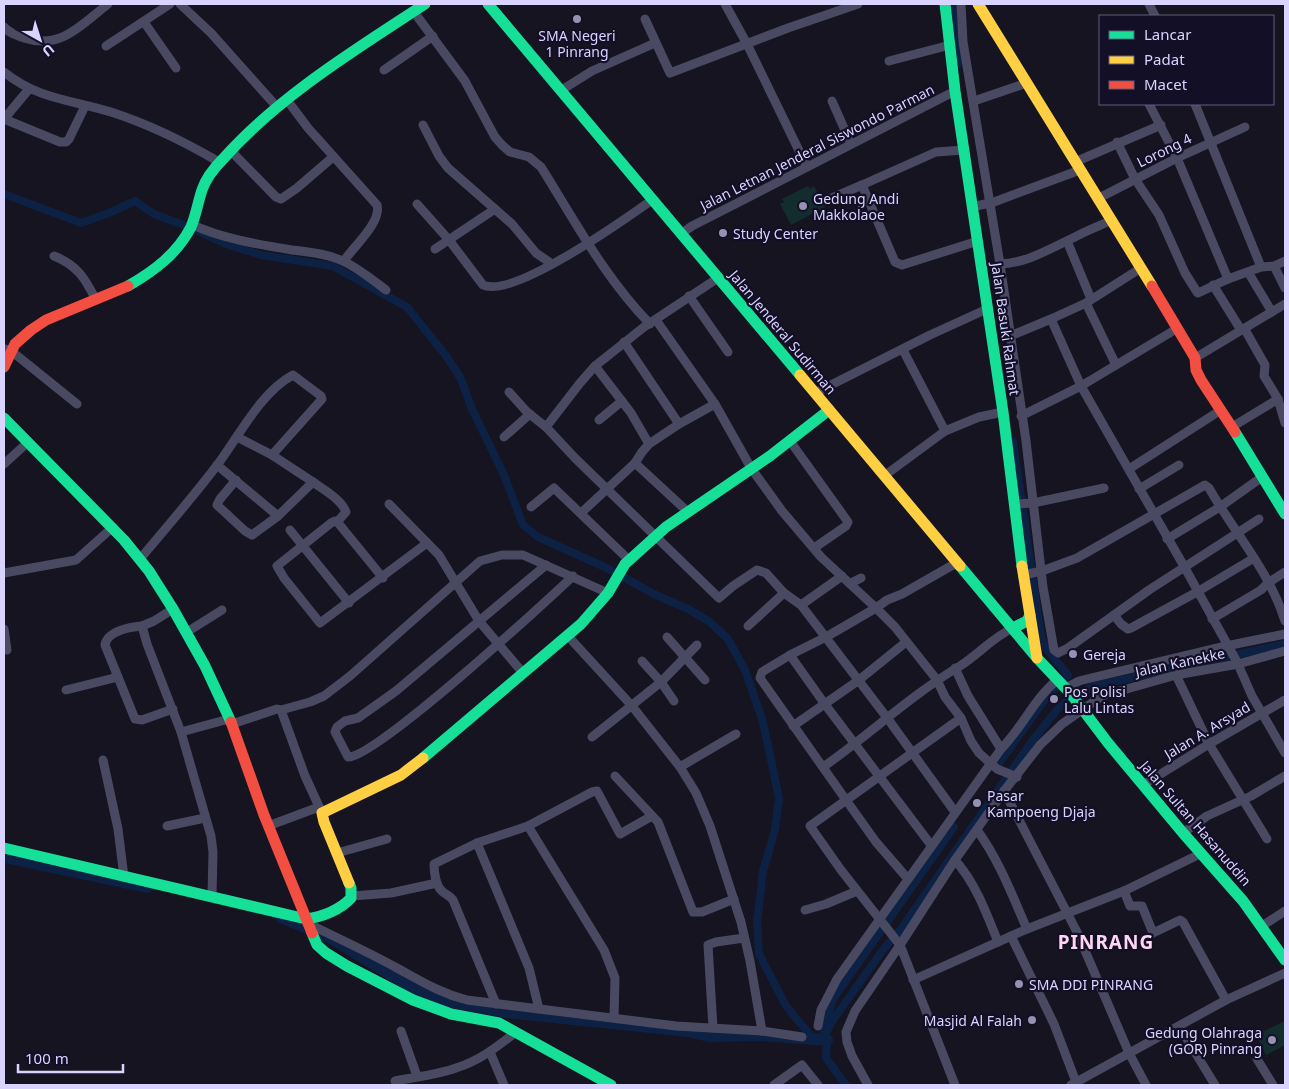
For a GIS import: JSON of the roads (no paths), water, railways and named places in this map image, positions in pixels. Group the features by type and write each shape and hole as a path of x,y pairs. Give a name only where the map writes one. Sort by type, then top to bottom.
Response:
{"main road":[{"path":"4,367 7,350 24,335 46,320 129,287 152,272 174,253 196,227 200,195 219,162 230,150 277,107 335,64 425,4"},
{"name":"Jalan Jenderal Sudirman","path":"488,4 884,476 1038,658 1064,686"},
{"name":"Jalan Basuki Rahmat","path":"945,4 955,91 975,207 987,309 1018,504 1030,615 1038,658"},
{"path":"978,4 1178,328 1195,358 1196,370 1201,380 1222,410 1284,511"},
{"path":"308,923 347,903 352,896 320,810 401,775 427,755 581,624 609,591 626,564 670,523 790,441 829,410"},
{"path":"4,418 113,527 140,559 174,609 231,722 268,826 292,880 317,945 347,966 414,1000 451,1014 499,1023 611,1085"},
{"path":"1013,628 1027,621 1030,615"},
{"name":"Jalan Sultan Hasanuddin","path":"1064,686 1108,743 1243,901 1285,960"},
{"path":"4,848 212,896 308,923"}],"street":[{"path":"5,31 31,40 56,41 67,36 108,4"},
{"path":"106,46 170,4"},
{"path":"180,4 211,33 277,107"},
{"path":"725,4 747,44 807,167"},
{"path":"645,18 655,44 670,73 858,4"},
{"path":"961,4 963,42 1000,264 1047,615 1056,652 1060,653 1068,648 1149,590 1259,519"},
{"path":"414,12 465,81 494,137 510,152 529,157 538,164 587,242 623,294 653,322 715,404 751,468 790,521 814,548 895,627 936,680 945,697 961,718 971,741 979,753 994,767 1017,776"},
{"path":"144,22 176,68"},
{"path":"384,70 433,36"},
{"path":"560,91 592,71 655,44"},
{"path":"889,61 950,45"},
{"path":"4,72 29,89 132,120 188,144 219,162"},
{"path":"974,101 1027,83"},
{"path":"29,89 4,119 60,142 66,142 72,134 85,106"},
{"name":"Jalan Letnan Jenderal Siswondo Parman","path":"681,234 692,226 955,91"},
{"path":"287,100 308,128 378,208 373,223 344,261"},
{"path":"832,101 851,144"},
{"path":"1150,105 1177,158 1228,278"},
{"path":"1195,105 1261,267"},
{"path":"423,125 439,156 448,168 512,224 536,253 552,264"},
{"path":"975,207 989,203 1077,166 1117,142 1161,125"},
{"name":"Lorong 4","path":"1097,199 1177,158 1245,128"},
{"path":"1117,142 1135,179 1158,215 1193,287 1198,293 1228,278 1261,267 1274,266 1285,261"},
{"path":"230,150 276,197 281,198 297,188 334,156"},
{"path":"832,198 936,152 964,150"},
{"path":"862,184 894,260 899,264 902,265 978,241"},
{"path":"417,204 449,240 483,285 488,287 512,283 552,264 652,200"},
{"path":"435,249 495,209"},
{"path":"1000,264 1022,261 1112,220"},
{"path":"196,227 256,243 323,255 344,261 386,290"},
{"path":"1066,241 1088,301 1116,365"},
{"path":"54,256 77,269 96,300"},
{"path":"1274,266 1285,288"},
{"path":"1010,336 1088,301 1141,268"},
{"path":"1248,272 1272,312"},
{"path":"546,427 595,366 624,342 718,278"},
{"path":"1213,285 1265,365 1264,376 1277,398 1285,423"},
{"path":"689,296 728,352"},
{"path":"1195,358 1285,304"},
{"path":"815,393 987,309"},
{"path":"1051,319 1081,386 1185,568 1237,663 1252,696 1285,753"},
{"path":"1021,416 1081,386 1178,328"},
{"path":"624,342 679,424"},
{"path":"7,350 77,404"},
{"path":"903,350 945,431"},
{"path":"595,366 622,401 650,444"},
{"path":"140,559 217,465 274,389 293,375 321,396 322,399 272,455"},
{"path":"1232,427 1277,398 1285,390"},
{"path":"510,392 530,414 546,427 607,490 718,598 757,570 766,573 784,593 801,605 859,680 955,812"},
{"path":"599,420 622,401"},
{"path":"581,513 635,463 650,444 679,424 715,404"},
{"path":"1129,469 1222,410"},
{"path":"884,476 945,431 980,417 1003,412"},
{"path":"504,437 530,414"},
{"path":"238,437 272,455 314,482 341,503 345,509 346,512 337,522 331,523 277,566 278,570 320,623 383,578 427,543"},
{"path":"790,441 848,522 846,526 814,548"},
{"path":"4,464 27,443"},
{"path":"635,463 688,512"},
{"path":"217,465 278,516"},
{"path":"1139,489 1179,465"},
{"path":"1167,539 1262,478"},
{"path":"236,480 217,505 245,531 252,535 278,516 314,482"},
{"path":"1026,574 1042,571 1078,558 1205,485 1254,558 1280,605 1285,621"},
{"path":"531,506 554,488 581,513 626,564"},
{"path":"1018,504 1104,488"},
{"path":"389,504 439,555 479,621 523,673"},
{"path":"337,522 383,578"},
{"path":"4,573 76,560 113,527"},
{"path":"290,530 349,603"},
{"path":"182,732 231,722 276,708 281,710 324,696 350,676 480,561 491,557 523,555 609,591"},
{"path":"1114,615 1128,629 1197,592 1254,558"},
{"path":"908,879 876,842 760,678 765,670 790,655 826,637 887,600 902,594 958,562"},
{"path":"546,565 416,675 372,709 358,718 345,721 337,727 335,732 348,757 351,758 385,738 446,689 573,576"},
{"path":"1212,619 1257,593 1285,572"},
{"path":"801,605 842,576"},
{"path":"851,584 861,578"},
{"path":"748,626 784,593"},
{"path":"173,709 137,720 134,717 105,641 116,632 154,622 174,609"},
{"path":"187,632 222,610"},
{"path":"142,626 147,644 182,732 205,818 212,846 212,896"},
{"path":"823,767 856,744 936,680 978,652 1002,633 1013,628"},
{"path":"4,629 7,650"},
{"path":"818,1026 821,1010 829,993 955,812 994,767 1001,749 1011,738 1043,691 1091,678 1285,634"},
{"path":"567,635 632,706 680,767 696,793 710,826 734,899 744,938 762,1031"},
{"path":"667,637 705,680"},
{"path":"793,726 859,680 906,642"},
{"path":"592,737 661,682 697,645"},
{"name":"Jalan Kanekke","path":"868,1085 849,1050 846,1032 855,1011 955,860 1004,791 1040,745 1082,707 1102,696 1176,675 1285,651"},
{"path":"790,655 931,845"},
{"path":"642,661 661,682 674,701"},
{"path":"955,668 968,696 1001,749"},
{"path":"1176,675 1208,744 1267,839"},
{"path":"66,690 118,677"},
{"name":"Jalan A. Arsyad","path":"1143,785 1208,744 1285,700"},
{"path":"268,826 320,810 305,776 281,710"},
{"path":"955,1085 900,945 857,891 810,826 961,718"},
{"path":"680,767 736,734"},
{"path":"103,760 118,828 124,877"},
{"path":"615,776 661,826 693,912 702,912 734,899"},
{"path":"1184,833 1207,816 1251,796 1285,776"},
{"path":"1004,791 1096,973 1130,1053 1146,1085"},
{"path":"496,1004 453,900 450,895 441,890 437,883 434,864 477,842 528,826 588,793 597,792 620,834 652,816"},
{"path":"167,826 205,818"},
{"path":"528,826 604,950 615,978 614,1018"},
{"path":"977,830 1000,867 1027,929"},
{"path":"337,853 387,839"},
{"path":"477,842 529,968 539,1009"},
{"path":"913,980 1027,929 1124,891 1202,853"},
{"path":"955,860 969,878 978,894 998,942"},
{"path":"352,896 391,893 437,883"},
{"path":"805,910 826,904 857,891"},
{"path":"1124,891 1130,906 1142,906 1153,933 1180,920 1183,922 1226,1000"},
{"path":"1262,926 1285,911"},
{"path":"308,923 447,995 467,1000 676,1026 762,1031 802,1037"},
{"path":"1011,936 1054,1024 1074,1084 1226,1000 1285,974"},
{"path":"713,1028 708,945 744,938"},
{"path":"1179,1026 1215,1085"},
{"path":"401,1031 417,1076"},
{"path":"395,1080 455,1069 490,1052 516,1032"},
{"path":"490,1052 504,1085"},
{"path":"1258,1059 1273,1085"},
{"path":"774,1085 802,1065 818,1085"}],"waterway":[{"path":"954,4 958,64"},
{"path":"4,194 81,223 135,201 154,214 226,244 261,255 333,266 407,307 447,357 461,379 472,409 504,475 523,525 538,537 607,568 654,594 688,609 710,622 728,639 745,670 763,722 779,798 775,830 763,871 757,922 759,954 786,1006 811,1036 827,1040 826,1058 846,1085"},
{"path":"997,766 1049,694 1068,675 1048,651 1041,637 1013,442"},
{"path":"827,1040 826,1033 831,1023 882,951 901,929 1033,740 1067,700 1094,686 1285,644"},
{"path":"824,1031 833,999 954,827"},
{"path":"4,857 147,887"},
{"path":"281,917 331,938 430,998 507,1012 688,1031 709,1036 761,1035 827,1040"}],"place":[{"name":"SMA Negeri 1 Pinrang","path":"577,19"},
{"name":"Gedung Andi Makkolaoe","path":"803,206"},
{"name":"Study Center","path":"723,233"},
{"name":"Gereja","path":"1073,654"},
{"name":"Pos Polisi Lalu Lintas","path":"1054,699"},
{"name":"Pasar Kampoeng Djaja","path":"977,803"},
{"name":"SMA DDI PINRANG","path":"1019,984"},
{"name":"Masjid Al Falah","path":"1032,1020"},
{"name":"Gedung Olahraga (GOR) Pinrang","path":"1272,1040"}],"district":[{"name":"PINRANG","path":"1106,942"}]}
